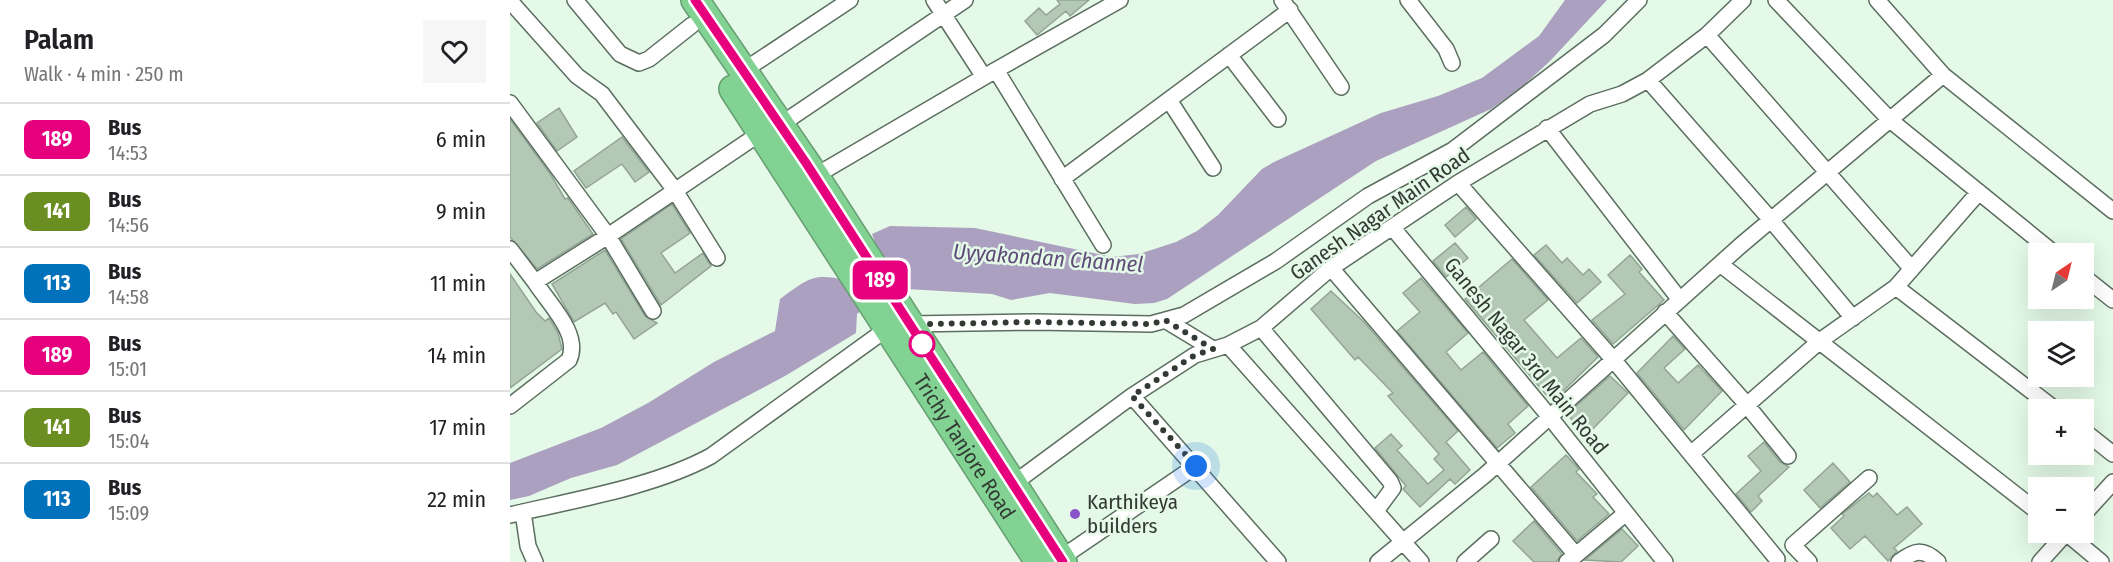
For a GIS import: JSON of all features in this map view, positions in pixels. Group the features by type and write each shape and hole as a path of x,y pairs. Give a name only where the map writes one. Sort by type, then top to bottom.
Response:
{"highway":[{"name":"Trichy Tanjore Road","path":"675,0 693,13 743,71 771,128 814,176 854,256"},
{"name":"Trichy Tanjore Road","path":"693,13 771,128 890,314 1054,561"},
{"name":"Trichy Tanjore Road","path":"890,314 1013,484 1054,561"}],"street":[{"path":"575,0 620,54 639,63 649,59 693,13"},
{"path":"743,71 850,0"},
{"path":"934,0 990,74 1062,179 1103,245"},
{"path":"535,282 965,0"},
{"path":"814,176 1120,0"},
{"path":"1408,0 1446,49 1452,63"},
{"path":"535,562 517,513 689,468 711,456 890,314 1034,322 1151,324 1184,315 1276,261 1368,195 1452,150 1604,35 1639,0"},
{"name":"Ganesh Nagar Main Road","path":"1013,484 1132,396 1195,355 1221,347 1261,328 1331,268 1458,183 1590,104 1622,94 1648,80 1707,35 1743,0"},
{"path":"1776,0 1890,120 2042,243"},
{"path":"1877,0 1943,75 2113,211"},
{"path":"510,1 577,76 602,94 674,189 717,258"},
{"path":"1062,179 1229,55 1286,5 1341,87"},
{"path":"1707,35 1912,269"},
{"path":"1229,55 1278,119"},
{"path":"1378,562 1498,463 1612,358 1943,75"},
{"path":"1648,80 1771,220 1853,318"},
{"path":"1169,100 1214,168"},
{"path":"510,103 608,236 653,311"},
{"path":"1547,128 1680,300"},
{"path":"1458,183 1692,453 1775,560 1869,478"},
{"path":"1692,453 1821,340 1896,287 1979,192"},
{"name":"Ganesh Nagar 3rd Main Road","path":"1392,227 1549,416 1665,562"},
{"path":"510,249 572,337 574,349 570,360 510,406"},
{"path":"1720,264 1821,340 2028,504"},
{"path":"1331,268 1498,463 1572,558 1626,513"},
{"path":"2094,285 2113,300"},
{"path":"1896,287 2042,399"},
{"path":"1665,312 1747,405 1788,456"},
{"path":"1165,320 1221,347 1421,562"},
{"path":"1261,328 1390,481 1392,488 1390,495 1376,511"},
{"path":"1132,396 1196,466 1278,562"},
{"path":"2094,439 2113,454"},
{"path":"1054,561 1196,466"},
{"path":"2094,503 2113,482"},
{"path":"1465,562 1491,539"},
{"path":"2040,562 2057,543"},
{"path":"2078,543 2101,562"},
{"path":"1793,545 1809,562"},
{"path":"1899,562 1912,552 1921,551 1928,553 1938,562"}],"water":[{"name":"Uyyakondan Channel","path":"1565,0 1607,0 1550,61 1523,86 1491,109 1376,161 1167,299 1154,303 1135,304 1050,293 1011,300 992,294 890,288 857,314 856,333 785,376 617,465 571,478 529,496 510,500 510,463 601,428 648,403 714,362 775,331 780,299 810,279 825,277 845,280 878,251 872,234 890,226 975,228 1112,257 1139,254 1176,242 1197,231 1218,215 1262,169 1274,162 1381,113 1438,96 1482,78 1539,36"}],"building":[{"path":"1057,0 1089,0 1070,16 1066,11 1037,35 1025,21 1039,8 1046,15 1060,4"},
{"path":"559,108 577,137 557,151 537,123"},
{"path":"510,119 551,175 565,199 568,198 593,234 537,269 510,237"},
{"path":"622,137 649,172 635,182 622,164 586,188 574,171"},
{"path":"672,204 690,233 661,253 675,273 703,253 711,266 661,305 621,239"},
{"path":"1466,207 1476,219 1455,237 1445,225"},
{"path":"1455,243 1468,258 1446,277 1433,261"},
{"path":"1546,245 1562,263 1567,258 1583,275 1589,269 1601,282 1577,303 1534,255"},
{"path":"605,250 645,316 657,323 634,339 616,312 613,314 605,303 574,322 552,284"},
{"path":"1630,255 1642,269 1639,272 1664,300 1613,344 1592,320 1625,294 1608,275"},
{"path":"1512,259 1548,300 1524,320 1557,358 1581,338 1598,357 1554,400 1549,398 1465,299"},
{"path":"510,274 536,312 545,321 549,318 558,333 562,349 510,388"},
{"path":"1421,278 1468,333 1446,352 1461,370 1483,352 1528,406 1508,424 1515,433 1497,448 1397,331 1420,312 1403,293"},
{"path":"1331,291 1364,322 1458,431 1446,442 1470,470 1455,484 1450,479 1420,507 1403,489 1406,486 1375,448 1391,434 1402,446 1397,450 1428,484 1444,470 1434,459 1439,454 1388,396 1393,393 1358,357 1355,360 1311,309"},
{"path":"1673,336 1685,349 1664,368 1678,383 1698,365 1722,391 1684,430 1637,373"},
{"path":"1610,376 1628,393 1586,436 1567,414"},
{"path":"1764,442 1780,462 1789,467 1758,496 1762,501 1751,512 1736,494 1761,471 1748,456"},
{"path":"1566,455 1579,469 1576,472 1597,494 1593,497 1609,514 1577,541 1531,487"},
{"path":"1833,463 1850,482 1820,508 1804,490"},
{"path":"1869,493 1873,497 1877,493 1897,515 1907,507 1922,524 1894,548 1897,551 1888,561 1865,536 1850,549 1831,528 1844,516 1842,514"},
{"path":"1534,521 1562,554 1556,562 1534,562 1513,541"},
{"path":"1622,529 1638,546 1621,562 1585,560"}],"bus line":[{"name":"189","path":"695,0 806,163 1063,562"}],"place":[{"name":"Karthikeya builders","path":"1075,514"}],"route":[{"path":"922,344 930,324 1034,322 1151,324 1165,320 1213,349 1195,355 1132,396 1196,466"}]}
